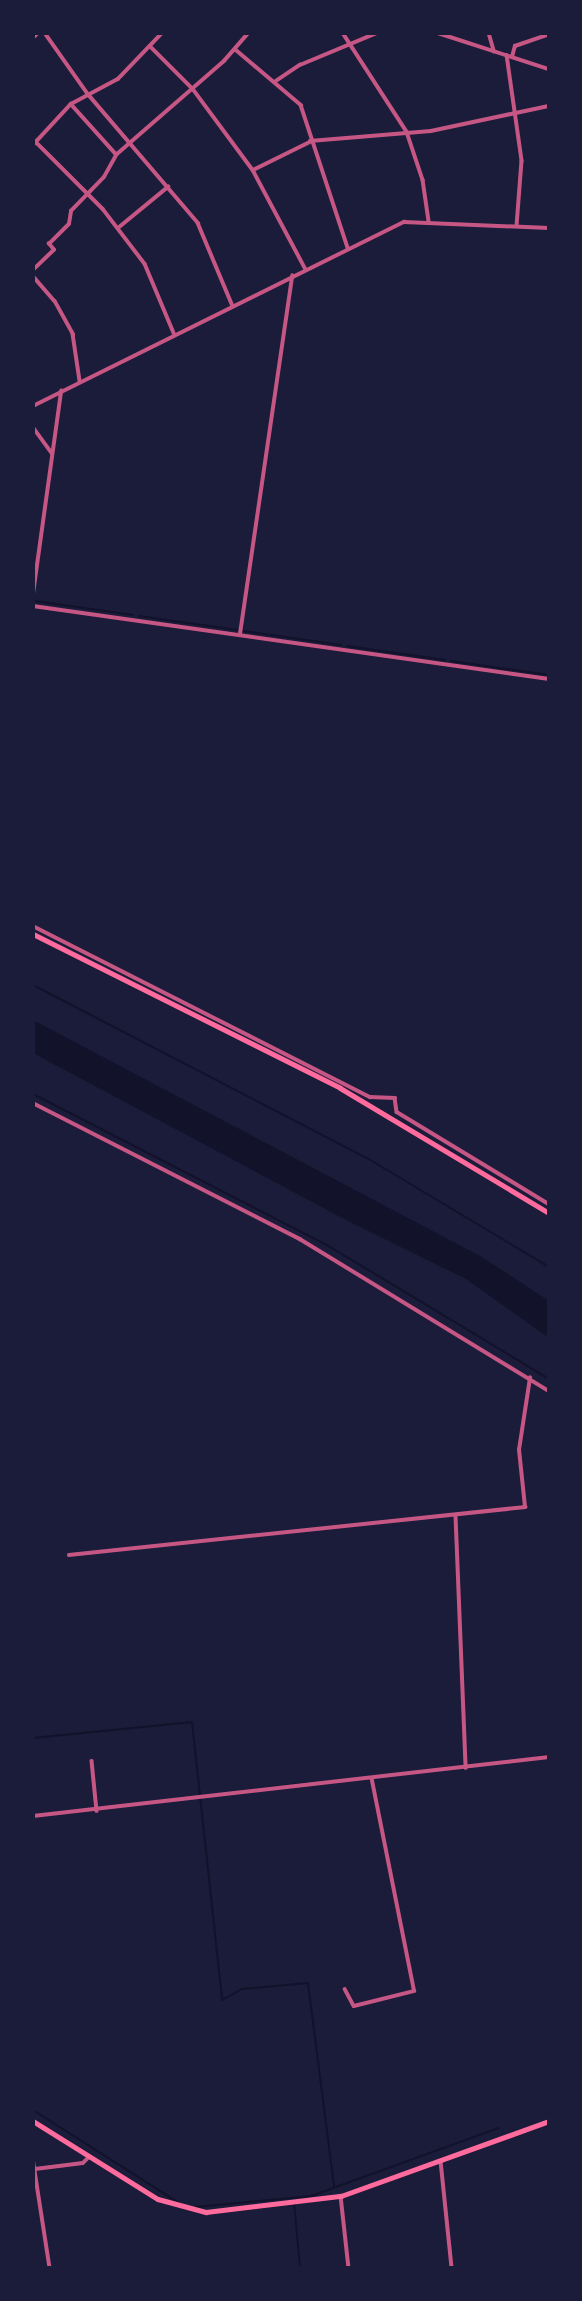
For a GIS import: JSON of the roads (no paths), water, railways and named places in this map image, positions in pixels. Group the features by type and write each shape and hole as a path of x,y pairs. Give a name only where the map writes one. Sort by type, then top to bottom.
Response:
{"highway":[{"path":"33,934 340,1088 549,1213"}],"main road":[{"path":"34,2123 158,2199 191,2211 265,2208 341,2196 549,2121"}],"street":[{"path":"33,38 38,33"},
{"path":"46,33 88,94 198,223 232,304"},
{"path":"33,270 54,250 49,244 69,224 71,211 88,195 117,154 193,89 248,33"},
{"path":"343,33 407,132 423,180 429,221"},
{"path":"276,81 300,65 352,47 377,33"},
{"path":"438,33 549,69"},
{"path":"489,33 494,51"},
{"path":"159,34 118,79 71,104 34,142 118,228 149,269 174,333"},
{"path":"517,226 522,161 514,115 509,56 515,46 549,34"},
{"path":"150,46 193,89 253,170 305,268"},
{"path":"235,49 276,81 301,105 310,141 348,248"},
{"path":"71,104 117,154"},
{"path":"253,170 310,141 407,132 514,115 549,106"},
{"path":"118,228 169,187"},
{"path":"33,406 232,304 404,222 549,228"},
{"path":"33,276 55,300 73,334 80,382"},
{"path":"240,635 292,276"},
{"path":"33,594 61,391"},
{"path":"33,427 52,453"},
{"path":"33,606 549,679"},
{"path":"33,926 370,1097 395,1098 397,1112 549,1204"},
{"path":"33,1103 300,1239 549,1391"},
{"path":"69,1555 525,1507 519,1450 530,1378"},
{"path":"456,1516 466,1768"},
{"path":"33,1816 372,1780 549,1757"},
{"path":"92,1761 97,1811"},
{"path":"345,1989 354,2006 414,1991 372,1780"},
{"path":"34,2169 83,2163 89,2157"},
{"path":"33,2158 50,2268"},
{"path":"440,2161 452,2268"},
{"path":"341,2196 349,2268"}],"waterway":[{"path":"35,601 133,615"},
{"path":"139,616 237,630"},
{"path":"243,631 341,645"},
{"path":"347,646 445,660"},
{"path":"451,661 549,675"},
{"path":"33,985 367,1158 549,1267"},
{"path":"33,1094 327,1245 549,1379"},
{"path":"33,1738 192,1722 222,2000 242,1989 308,1983 334,2187"},
{"path":"536,1757 549,1755"},
{"path":"241,1791 308,1783"},
{"path":"33,2110 179,2203"},
{"path":"195,2207 311,2196 499,2128"},
{"path":"294,2202 300,2268"}]}
